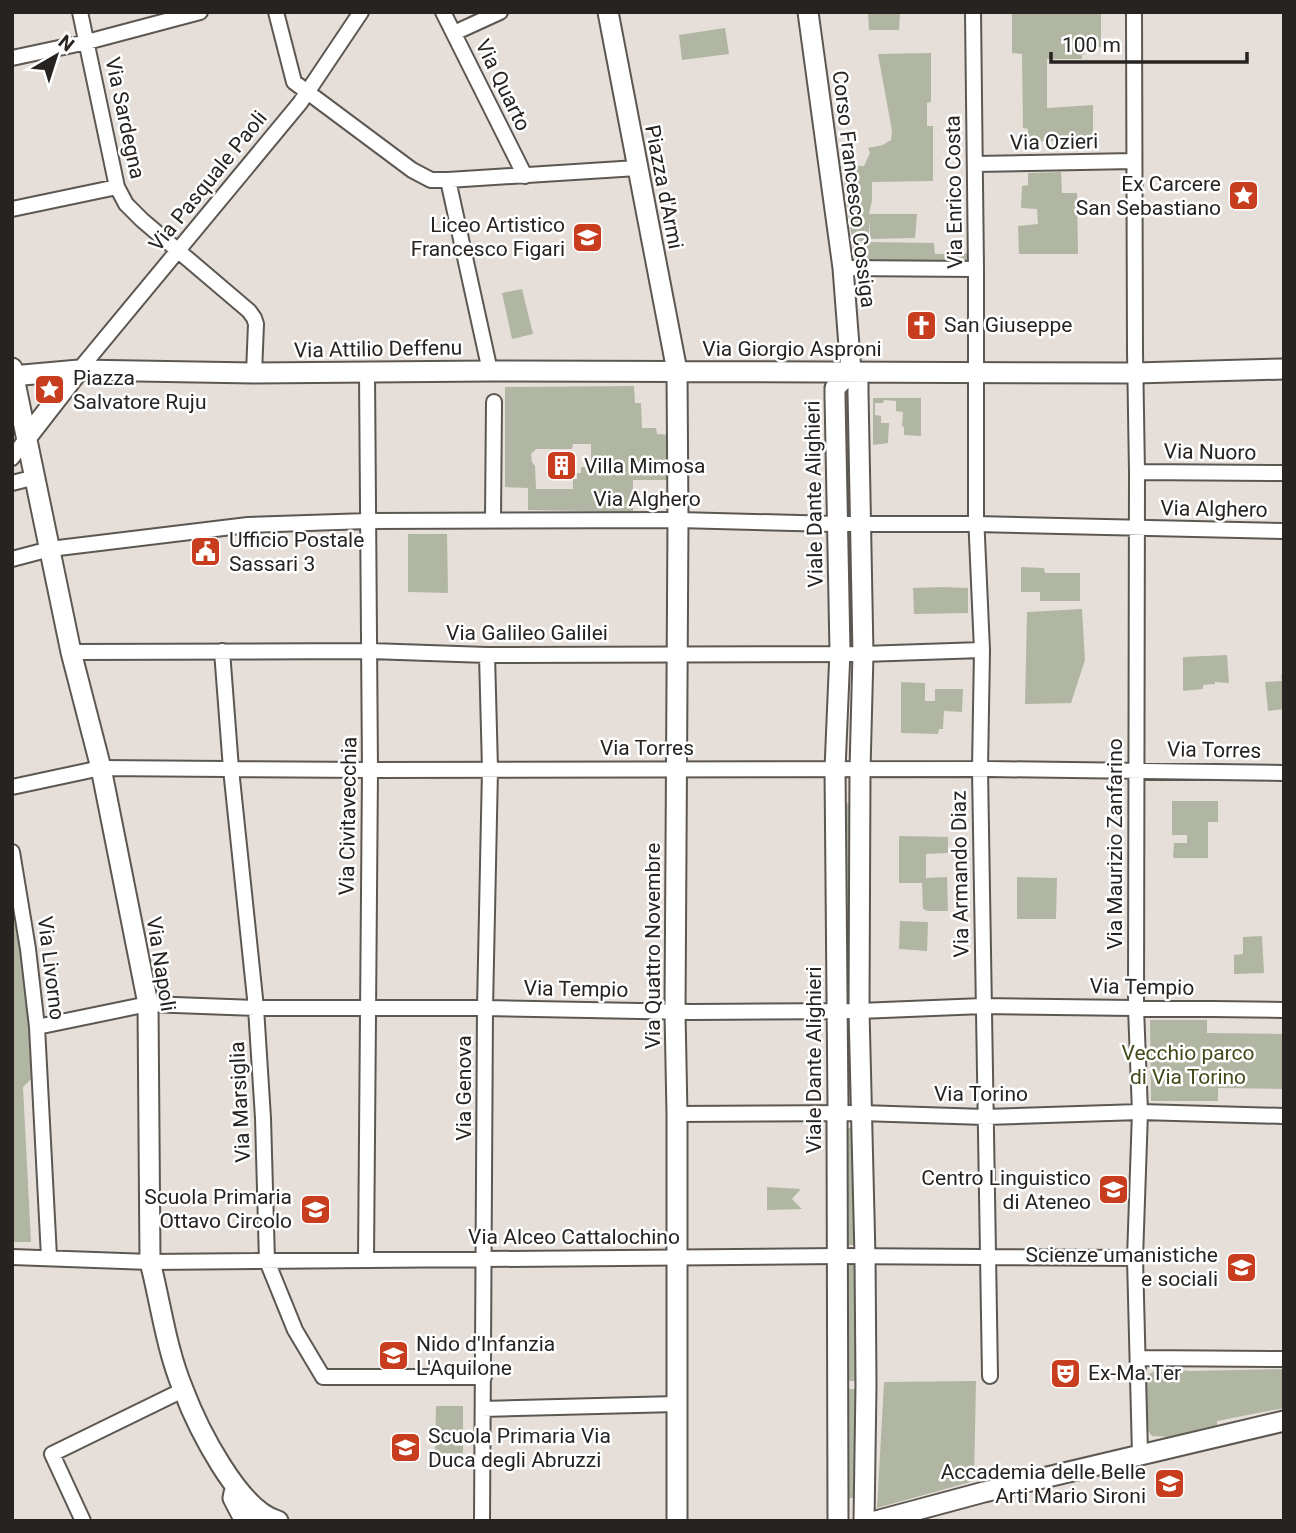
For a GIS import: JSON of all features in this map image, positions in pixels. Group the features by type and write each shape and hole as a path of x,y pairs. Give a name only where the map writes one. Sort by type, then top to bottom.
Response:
{"main road":[{"name":"Piazza d'Armi","path":"608,12 677,371"},
{"name":"Corso Francesco Cossiga","path":"808,12 843,268 851,372"},
{"name":"Via Giorgio Asproni","path":"677,371 1135,373 1284,369"},
{"name":"Via Attilio Deffenu","path":"79,370 254,373 677,371"},
{"path":"27,436 13,373 79,370"},
{"path":"27,436 79,370"},
{"name":"Via Quattro Novembre","path":"677,371 677,1521"},
{"path":"851,372 858,384 863,654 859,1012 865,1256 864,1521"},
{"name":"Viale Dante Alighieri","path":"838,1521 835,769 839,653 835,388 851,372"},
{"name":"Via Napoli","path":"27,436 71,652 101,768 148,1004 150,1262 171,1355 183,1390 214,1453 246,1500 272,1520"},
{"path":"838,1385 866,1385"},
{"path":"876,1521 984,1492 1284,1421"},
{"path":"235,1485 233,1498 245,1521"}],"street":[{"name":"Via Sardegna","path":"80,12 117,187 126,204 249,311 256,324 254,373"},
{"path":"12,58 200,12"},
{"path":"276,12 294,82 412,170 431,180 637,168"},
{"name":"Via Pasquale Paoli","path":"79,370 307,92 361,12"},
{"name":"Via Quarto","path":"443,12 525,176"},
{"path":"454,33 500,12"},
{"name":"Via Enrico Costa","path":"973,12 975,372"},
{"name":"Via Maurizio Zanfarino","path":"1134,12 1136,1008 1140,1112 1135,1258 1140,1454"},
{"name":"Via Ozieri","path":"975,164 1134,161"},
{"path":"449,180 490,371"},
{"path":"12,209 117,187"},
{"path":"843,268 976,269"},
{"name":"Via Civitavecchia","path":"366,1260 370,770 367,372"},
{"name":"Via Armando Diaz","path":"975,372 976,524 982,650 979,769 990,1376"},
{"path":"494,402 494,520"},
{"path":"12,458 27,436"},
{"name":"Via Nuoro","path":"1137,472 1284,473"},
{"path":"12,483 36,477"},
{"name":"Via Alghero","path":"12,559 50,549 248,525 368,521 678,520 1284,531"},
{"name":"Via Galileo Galilei","path":"71,652 370,651 487,655 863,654 982,650"},
{"name":"Via Marsiglia","path":"222,651 231,769 256,1008 267,1261 295,1330 323,1377 484,1377"},
{"name":"Via Genova","path":"482,1521 489,769 487,655"},
{"name":"Via Torres","path":"12,787 101,768 979,769 1284,773"},
{"name":"Via Livorno","path":"12,852 29,949 37,1027 50,1258"},
{"name":"Via Tempio","path":"37,1027 148,1004 256,1008 485,1007 675,1012 859,1012 983,1006 1284,1010"},
{"name":"Via Torino","path":"677,1114 861,1113 985,1117 1140,1112 1284,1116"},
{"name":"Via Alceo Cattalochino","path":"12,1257 150,1262 838,1255 1135,1258"},
{"path":"1139,1358 1284,1359"},
{"path":"83,1521 52,1454 183,1390"},
{"path":"484,1409 677,1404"}],"green space":[{"path":"868,12 900,12 899,30 869,30"},
{"path":"1012,12 1101,12 1101,47 1086,47 1082,59 1047,59 1047,108 1093,105 1093,139 1028,142 1028,129 1023,128 1022,54 1012,53"},
{"path":"725,28 729,54 682,60 679,35"},
{"path":"931,53 931,102 927,103 927,126 933,126 933,181 872,182 869,214 917,214 915,238 870,239 870,221 868,242 934,243 935,254 971,253 971,262 855,262 842,165 864,166 870,153 868,148 891,140 892,131 878,54"},
{"path":"1061,172 1062,193 1077,193 1078,254 1019,254 1018,226 1038,224 1037,209 1021,208 1022,186 1028,185 1028,173"},
{"path":"522,289 533,334 512,339 502,293"},
{"path":"634,386 635,403 641,403 642,428 656,428 657,434 669,435 670,461 666,463 665,473 670,476 670,480 633,480 633,512 528,510 528,488 505,487 505,387","holes":["573,444 591,444 591,462 586,462 586,467 581,467 581,473 577,473 577,479 573,479 573,489 536,489 535,466 531,454 536,449 572,449"]},
{"path":"873,398 921,398 921,436 904,435 903,412 896,411 896,401 884,400 883,403 875,403 875,415 881,416 881,423 889,423 888,443 873,445"},
{"path":"408,534 447,534 448,593 408,592"},
{"path":"1021,567 1044,568 1045,573 1080,573 1080,601 1040,601 1040,592 1021,592"},
{"path":"913,588 968,588 968,613 914,614"},
{"path":"1082,609 1085,660 1071,703 1025,704 1027,612"},
{"path":"1227,655 1229,683 1215,682 1203,685 1203,689 1183,691 1183,657"},
{"path":"1281,675 1284,675 1284,709 1268,711 1265,682 1282,681"},
{"path":"901,682 925,683 925,701 935,701 935,689 963,689 962,712 944,711 943,729 939,729 938,734 901,733"},
{"path":"1172,801 1218,801 1218,822 1208,822 1208,858 1173,858 1174,843 1187,843 1187,835 1172,835"},
{"path":"842,803 856,804 853,980 839,980"},
{"path":"899,836 948,837 948,853 926,854 926,878 947,877 948,911 923,909 922,883 899,883"},
{"path":"1017,877 1057,878 1056,919 1017,919"},
{"path":"12,909 22,962 36,1074 23,1087 31,1242 12,1242"},
{"path":"900,921 928,922 927,951 899,949"},
{"path":"1262,936 1264,973 1234,974 1234,955 1243,954 1243,937"},
{"name":"Vecchio parco di Via Torino","path":"1150,1020 1207,1020 1207,1033 1284,1034 1284,1089 1218,1088 1218,1101 1151,1101"},
{"path":"840,1128 856,1128 857,1245 841,1245"},
{"path":"767,1187 801,1189 792,1199 802,1209 767,1210"},
{"path":"842,1262 860,1263 858,1381 840,1381"},
{"path":"1284,1369 1284,1408 1217,1421 1217,1425 1169,1437 1152,1436 1145,1427 1145,1386 1148,1375 1156,1370"},
{"path":"976,1381 974,1481 877,1508 884,1382"},
{"path":"841,1389 857,1389 858,1498 841,1498"},
{"path":"436,1406 463,1406 463,1453 435,1453"}],"place":[{"name":"Ex Carcere San Sebastiano","path":"1244,196"},
{"name":"Liceo Artistico Francesco Figari","path":"588,237"},
{"name":"San Giuseppe","path":"921,325"},
{"name":"Piazza Salvatore Ruju","path":"50,390"},
{"name":"Villa Mimosa","path":"561,466"},
{"name":"Ufficio Postale Sassari 3","path":"206,552"},
{"name":"Centro Linguistico di Ateneo","path":"1114,1190"},
{"name":"Scuola Primaria Ottavo Circolo","path":"315,1209"},
{"name":"Scienze umanistiche e sociali","path":"1241,1267"},
{"name":"Nido d'Infanzia L'Aquilone","path":"393,1356"},
{"name":"Ex-Ma.Ter","path":"1065,1373"},
{"name":"Scuola Primaria Via Duca degli Abruzzi","path":"405,1448"},
{"name":"Accademia delle Belle Arti Mario Sironi","path":"1169,1484"}]}
